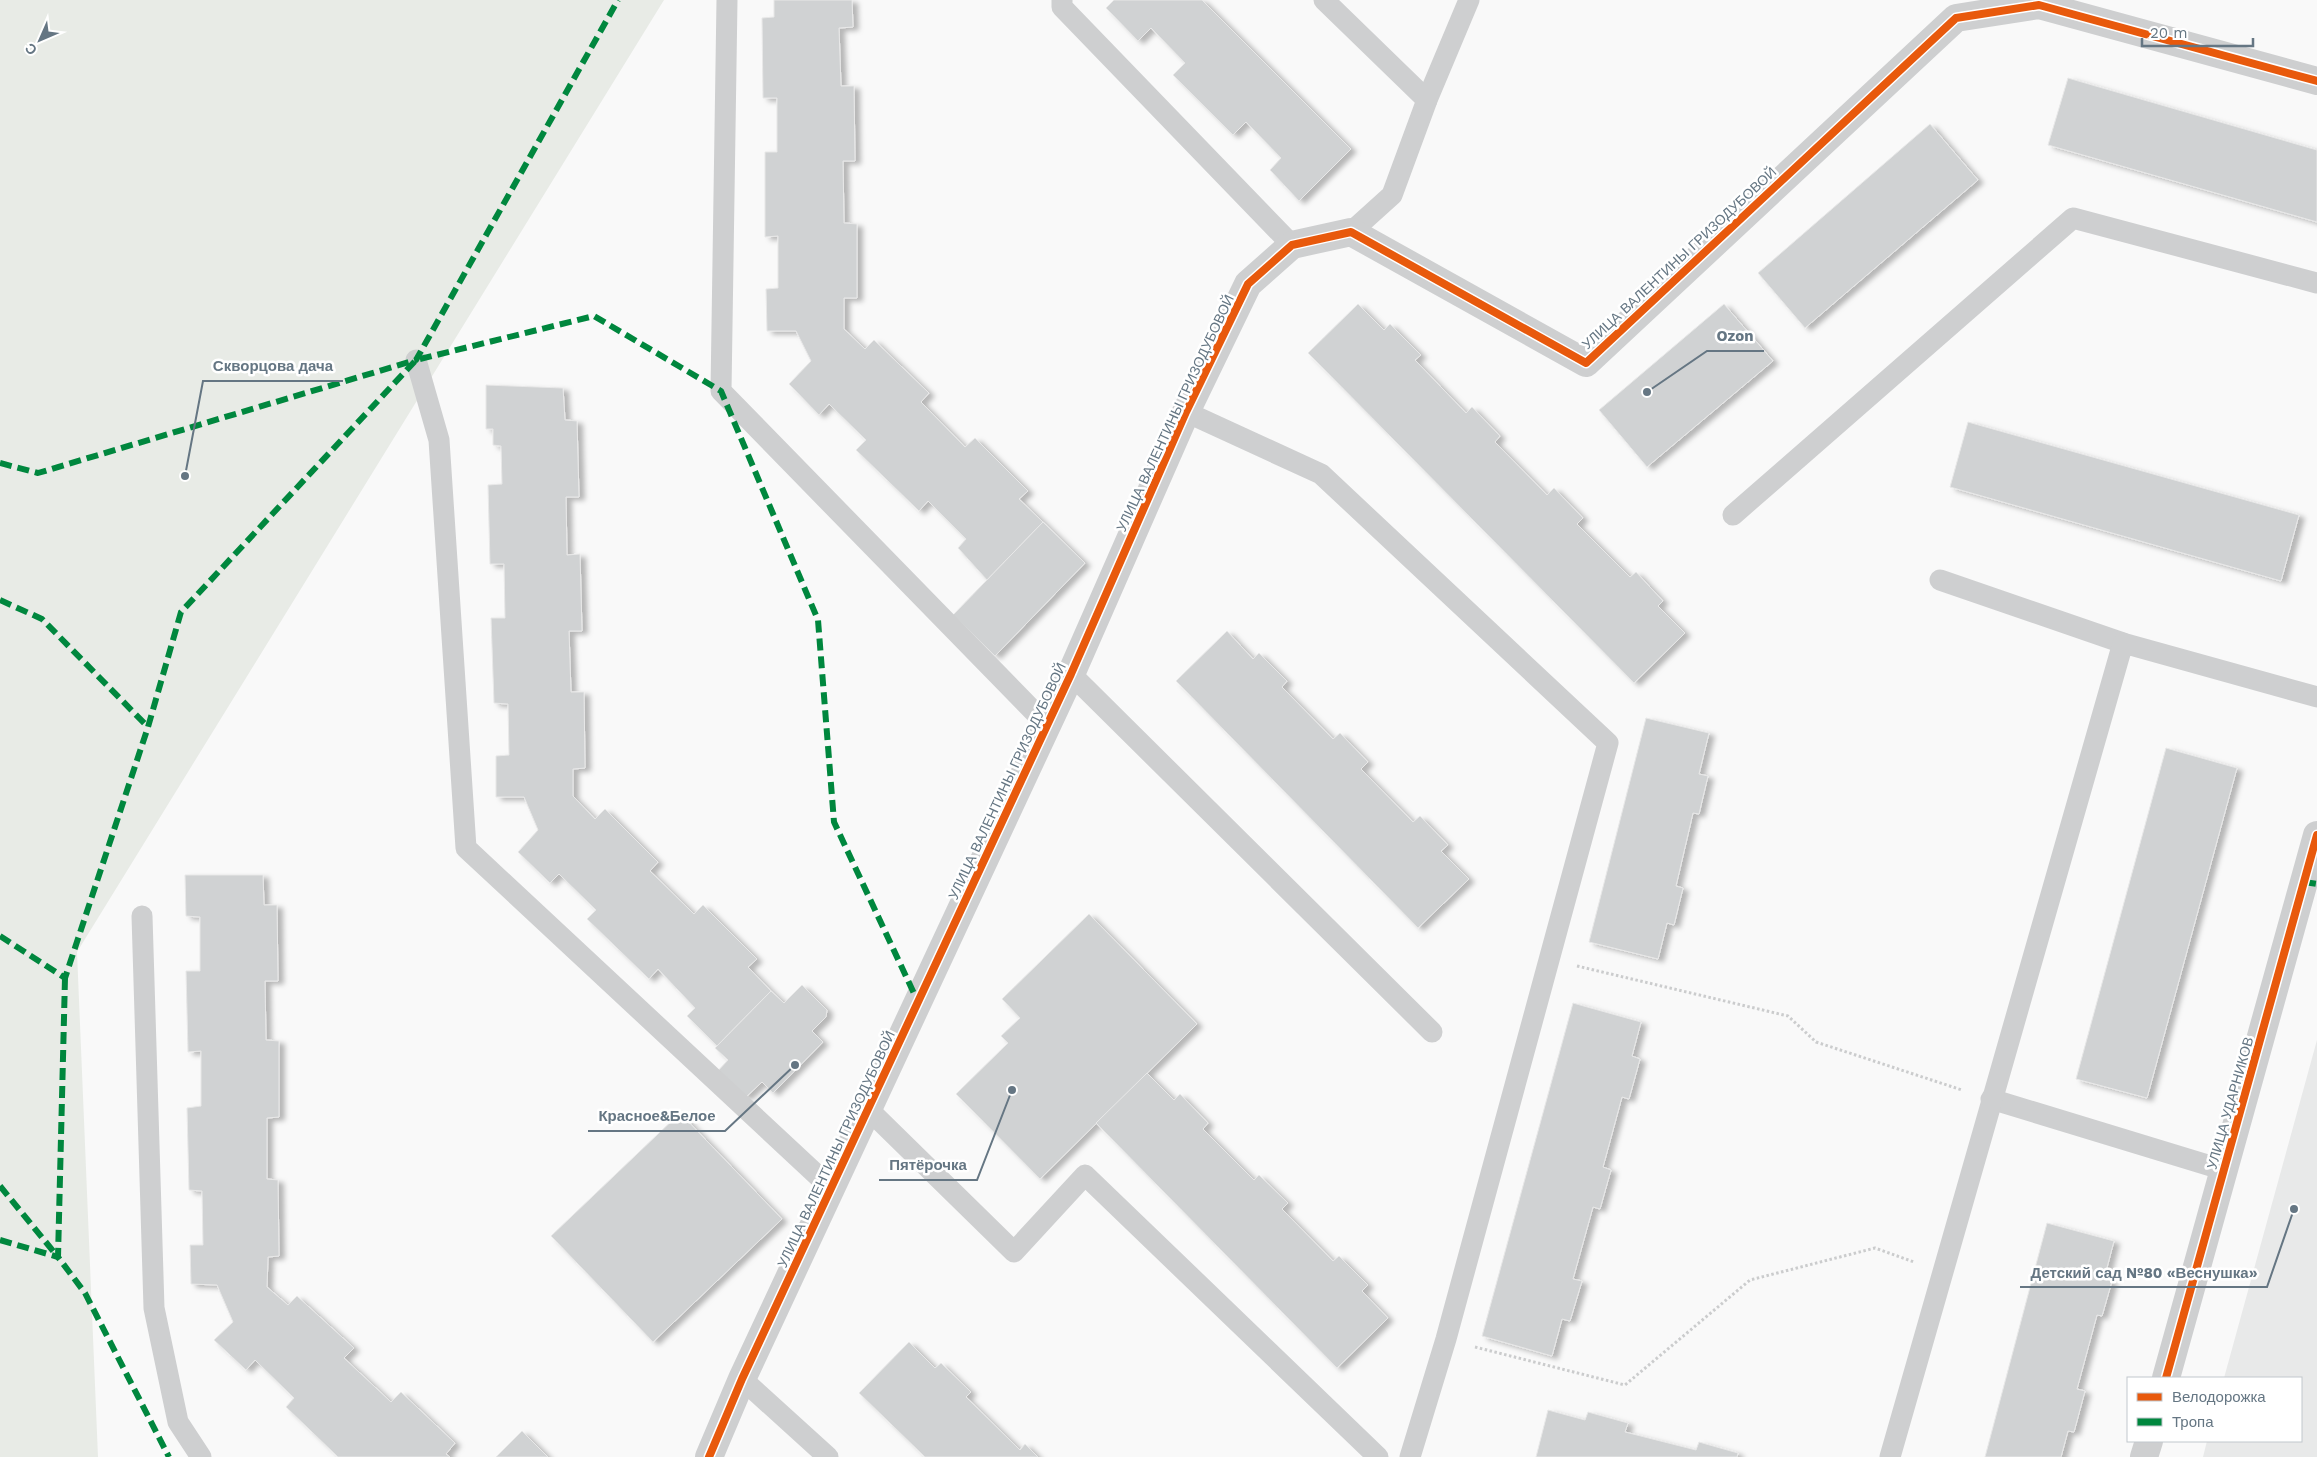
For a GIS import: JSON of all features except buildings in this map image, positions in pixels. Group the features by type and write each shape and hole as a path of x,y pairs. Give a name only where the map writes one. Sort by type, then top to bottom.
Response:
{"street":[{"name":"УЛИЦА ВАЛЕНТИНЫ ГРИЗОДУБОВОЙ","path":"708,1457 742,1379 1071,674 1186,412 1248,284 1292,246 1351,232 1586,363 1956,18 2034,3 2317,81"},
{"name":"УЛИЦА УДАРНИКОВ","path":"2166,1377 2317,835"},
{"path":"2144,1457 2149,1442"}],"lane":[{"path":"727,0 721,391 1047,725"},
{"path":"1062,0 1062,7 1292,246"},
{"path":"1324,0 1427,100"},
{"path":"1351,232 1392,195 1427,100 1469,0"},
{"path":"1733,514 2073,218 2317,283"},
{"path":"416,360 439,440 466,848 832,1189"},
{"path":"1186,412 1321,474 1608,743 1446,1339 1410,1457"},
{"path":"1940,580 2122,643 2317,697"},
{"path":"1890,1457 2122,643"},
{"path":"1071,674 1432,1032"},
{"path":"142,916 154,1308 178,1422 201,1457"},
{"path":"1991,1100 2224,1170"},
{"path":"868,1110 1014,1252 1085,1175 1378,1457"},
{"path":"742,1379 828,1457"}],"path":[{"path":"1548,959 1788,1016 1816,1042 1991,1100"},
{"path":"1446,1339 1625,1385 1750,1280 1874,1248 1942,1272"}],"shaded area":[{"path":"0,0 664,0 77,952 98,1457 0,1457"},
{"path":"2317,1040 2317,1457 2203,1457 2207,1442 2302,1442 2302,1377 2224,1377"}],"marked path":[{"path":"0,463 38,473 416,360 618,0"},
{"path":"0,936 65,978 148,727 181,612 416,360 594,316 721,391 818,620 834,822 918,1002"},
{"path":"0,600 42,619 148,727"},
{"path":"2304,882 2317,884"},
{"path":"65,978 58,1257 85,1293 169,1457"},
{"path":"0,1186 58,1257"},
{"path":"0,1240 58,1257"}],"cycle path":[{"path":"709,1457 742,1379 1071,674 1186,412 1248,284 1292,245 1351,232 1586,363 1956,18 2039,5 2317,81"},
{"path":"2166,1377 2317,835"}],"place":[{"name":"Ozon","path":"1647,392"},
{"name":"Скворцова дача","path":"185,476"},
{"name":"Красное&Белое","path":"795,1065"},
{"name":"Пятёрочка","path":"1012,1090"},
{"name":"Детский сад №80 «Веснушка»","path":"2294,1209"}]}
